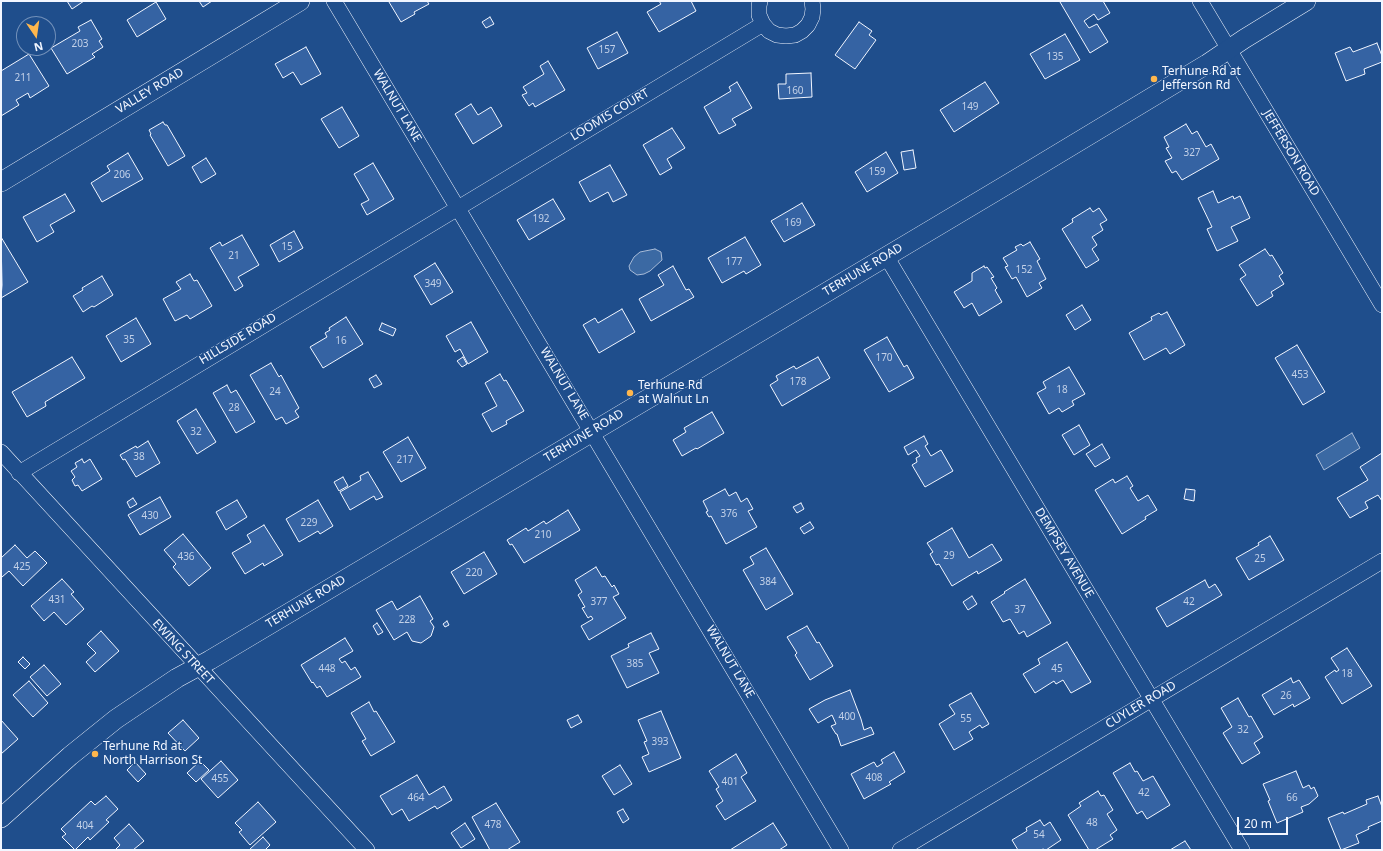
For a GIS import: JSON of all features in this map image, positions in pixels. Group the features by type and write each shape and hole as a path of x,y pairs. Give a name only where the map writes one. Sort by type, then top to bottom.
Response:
{"street":[{"name":"VALLEY ROAD","path":"1,182 300,1"},
{"name":"WALNUT LANE","path":"334,1 458,206 841,850"},
{"path":"760,1 759,15 763,24 769,31 777,35 786,36 795,35 808,25 812,17 812,1"},
{"name":"JEFFERSON ROAD","path":"1200,1 1382,305"},
{"name":"TERHUNE ROAD","path":"1,818 70,756 116,719 153,693 1207,64 1306,1"},
{"name":"LOOMIS COURT","path":"458,206 763,24"},
{"name":"HILLSIDE ROAD","path":"19,472 458,206"},
{"name":"DEMPSEY AVENUE","path":"886,256 1242,850"},
{"name":"EWING STREET","path":"1,452 197,667 367,850"},
{"name":"CUYLER ROAD","path":"900,850 1382,561"}],"water":[{"path":"655,249 661,252 662,260 650,271 637,275 630,270 629,266 634,257 640,252"},
{"path":"1352,433 1360,448 1324,470 1316,455"}],"building":[{"path":"67,1 84,1 72,9"},
{"path":"199,1 212,1 203,7"},
{"path":"389,1 427,1 429,4 414,12 415,14 401,22"},
{"path":"659,1 691,1 696,11 659,32 647,12 661,4"},
{"path":"1103,1 1110,13 1098,20 1094,14 1084,21 1089,28 1097,24 1108,42 1090,53 1060,2"},
{"path":"156,2 166,19 137,37 127,20"},
{"path":"490,17 494,24 486,28 482,22"},
{"path":"91,20 102,39 99,41 103,47 92,54 95,57 67,74 56,56 56,45 80,31 78,27"},
{"path":"859,22 872,31 869,35 876,40 855,69 835,55"},
{"path":"617,32 628,53 598,69 587,48"},
{"path":"1065,34 1080,60 1045,79 1030,54"},
{"path":"1377,43 1382,56 1382,62 1364,69 1365,74 1346,81 1335,53 1350,47 1353,52"},
{"path":"306,47 321,74 301,85 293,72 283,78 275,64"},
{"path":"26,56 30,56 49,86 30,98 28,93 16,100 19,105 1,116 1,71"},
{"path":"548,61 565,90 535,107 533,103 529,106 522,95 527,93 523,87 544,74 540,66"},
{"path":"811,73 812,97 779,99 778,84 786,84 786,74"},
{"path":"737,82 752,108 732,119 736,125 719,134 704,107 731,91 729,87"},
{"path":"985,82 999,103 954,132 940,110"},
{"path":"471,104 478,115 491,107 502,126 473,144 455,114"},
{"path":"342,107 359,136 339,148 321,119"},
{"path":"163,122 167,125 185,156 168,166 150,135 149,130"},
{"path":"1186,124 1192,134 1197,131 1206,147 1211,144 1219,159 1182,180 1176,171 1172,173 1165,161 1172,158 1166,148 1169,147 1164,137"},
{"path":"672,128 685,148 667,159 672,168 660,175 643,145"},
{"path":"913,150 916,168 904,170 901,152"},
{"path":"886,152 898,173 867,192 855,172"},
{"path":"128,153 143,179 102,202 91,183 110,171 107,166"},
{"path":"206,158 216,174 201,183 192,167"},
{"path":"373,163 394,199 367,215 361,204 369,200 354,174"},
{"path":"610,165 627,195 613,202 608,192 590,202 579,182"},
{"path":"1213,191 1218,203 1233,196 1234,199 1240,196 1250,218 1231,227 1238,241 1217,251 1207,229 1212,227 1198,198"},
{"path":"65,194 75,211 50,225 54,232 37,242 23,217"},
{"path":"553,199 565,219 529,240 517,220"},
{"path":"802,203 815,225 784,242 771,221"},
{"path":"1090,208 1093,212 1099,208 1107,220 1100,224 1103,230 1092,237 1097,245 1092,249 1099,260 1086,268 1062,229 1073,222 1072,219"},
{"path":"294,231 303,248 279,262 270,245"},
{"path":"242,235 259,265 238,277 243,286 235,291 210,248 220,242 222,246"},
{"path":"1,237 28,282 1,298 2,285"},
{"path":"745,237 761,265 746,274 744,271 722,283 708,258"},
{"path":"1030,242 1040,259 1037,261 1046,279 1039,283 1042,288 1027,297 1016,277 1012,279 1005,267 1008,266 1003,258 1017,250 1015,247 1021,244 1023,246"},
{"path":"1265,249 1270,256 1272,255 1283,273 1279,276 1284,284 1271,292 1273,296 1257,306 1240,279 1246,275 1239,265"},
{"path":"435,263 453,292 431,305 414,276"},
{"path":"673,266 686,290 689,289 694,297 651,321 639,299 664,285 658,275"},
{"path":"984,266 985,268 987,267 994,277 991,278 997,288 995,290 1002,302 979,316 972,303 964,308 954,292 972,281 972,273"},
{"path":"190,274 194,281 197,280 212,306 190,319 187,315 175,321 163,299 181,289 176,282"},
{"path":"102,276 113,295 83,312 73,296 83,290 82,288"},
{"path":"1082,305 1091,320 1075,330 1066,315"},
{"path":"622,309 635,332 599,353 583,325 595,318 598,323"},
{"path":"1167,312 1185,345 1170,354 1166,348 1144,360 1129,333 1152,320 1151,317 1159,313 1161,315"},
{"path":"346,317 363,344 323,368 310,347 327,337 325,333 330,330 329,328"},
{"path":"136,318 151,344 121,362 106,336"},
{"path":"471,322 488,352 468,364 460,349 455,352 446,336"},
{"path":"382,323 396,329 393,336 379,330"},
{"path":"887,337 904,367 907,365 914,378 889,392 864,350"},
{"path":"1297,345 1325,392 1303,405 1275,358"},
{"path":"72,357 85,378 45,402 46,406 27,417 12,392"},
{"path":"463,357 467,364 462,367 457,361"},
{"path":"818,357 830,378 782,406 770,385 778,380 776,376 794,366 796,369"},
{"path":"271,363 279,377 281,375 299,408 295,411 299,417 286,424 282,417 276,420 250,375"},
{"path":"1069,367 1085,394 1072,401 1074,405 1062,412 1059,408 1049,414 1037,393 1046,388 1043,382"},
{"path":"500,374 504,381 506,380 524,411 506,421 507,424 492,432 482,414 497,406 485,383"},
{"path":"376,375 382,384 374,388 369,379"},
{"path":"227,385 231,393 236,390 255,422 236,433 213,393"},
{"path":"196,409 216,442 197,454 177,421"},
{"path":"712,412 724,433 682,456 673,440 686,432 684,428"},
{"path":"1079,425 1090,445 1074,455 1062,435"},
{"path":"924,436 928,444 925,446 931,456 941,450 953,471 925,487 912,465 917,462 916,458 920,456 916,450 908,455 904,447"},
{"path":"408,437 426,468 401,482 383,452"},
{"path":"148,441 160,463 136,477 125,459 123,460 120,455 136,446 137,448"},
{"path":"1102,444 1110,458 1095,467 1086,454"},
{"path":"1382,453 1382,501 1378,495 1365,502 1368,508 1350,518 1337,498 1368,480 1360,467"},
{"path":"82,459 84,463 90,459 102,479 82,491 78,485 75,486 72,480 75,477 71,471 77,467 75,463"},
{"path":"368,472 383,497 376,500 374,496 350,510 340,492 361,480 360,476"},
{"path":"1127,476 1133,486 1130,488 1138,501 1148,495 1157,510 1145,517 1146,519 1122,534 1095,490 1113,479 1115,483"},
{"path":"343,477 348,486 339,491 334,482"},
{"path":"725,489 729,496 736,492 741,502 747,498 753,509 748,511 757,527 726,544 711,516 709,517 706,512 708,511 703,501"},
{"path":"1186,489 1195,490 1194,501 1184,499"},
{"path":"160,497 171,517 140,535 128,515"},
{"path":"133,498 137,504 130,508 127,502"},
{"path":"237,500 247,517 226,530 216,512"},
{"path":"318,500 333,526 320,534 318,531 299,542 286,519"},
{"path":"801,503 804,509 797,513 793,507"},
{"path":"568,510 580,530 524,563 512,544 510,545 507,540 526,528 528,531 544,521 546,524"},
{"path":"810,522 814,528 804,534 800,528"},
{"path":"264,525 283,555 264,566 263,563 245,574 232,553 251,542 247,535"},
{"path":"952,528 969,558 992,544 1002,560 978,574 977,571 952,586 939,564 936,565 930,554 933,552 927,543"},
{"path":"183,534 211,568 189,586 173,567 176,564 164,550"},
{"path":"1270,536 1284,560 1249,580 1236,558 1259,545 1258,543"},
{"path":"15,545 27,558 35,551 47,563 23,586 9,571 2,577 1,576 1,558"},
{"path":"766,548 793,594 766,610 743,570 754,564 750,557"},
{"path":"484,552 497,574 464,594 451,572"},
{"path":"596,567 602,577 605,576 612,587 614,585 619,594 613,597 626,618 589,640 581,626 593,619 591,616 588,618 582,608 585,607 578,595 582,592 575,580"},
{"path":"62,579 74,592 71,594 84,609 66,625 54,612 44,621 31,606"},
{"path":"1025,579 1051,623 1027,637 1024,631 1019,634 1010,619 1003,622 991,602"},
{"path":"1205,580 1209,588 1215,584 1222,595 1167,627 1156,608"},
{"path":"420,596 433,619 430,621 434,627 431,636 421,643 412,641 407,632 394,640 376,610 392,601 397,610"},
{"path":"972,596 977,604 968,610 963,602"},
{"path":"447,621 449,625 445,627 443,624"},
{"path":"377,623 383,632 378,635 373,626"},
{"path":"807,626 817,643 819,642 833,666 810,680 795,655 797,653 787,637"},
{"path":"101,631 119,651 95,672 86,662 96,653 87,644"},
{"path":"651,633 659,649 649,653 659,673 627,688 611,656 629,647 628,644"},
{"path":"345,638 353,651 339,659 342,663 345,661 351,670 355,667 361,677 327,697 320,686 317,688 313,682 312,683 301,665"},
{"path":"1067,642 1091,682 1071,693 1063,680 1056,684 1054,681 1035,693 1023,674 1040,664 1038,659"},
{"path":"1347,648 1372,686 1342,704 1325,677 1335,670 1336,672 1339,670 1331,658"},
{"path":"23,657 30,664 25,669 18,662"},
{"path":"44,665 61,684 47,696 30,677"},
{"path":"1291,678 1293,683 1299,680 1310,698 1294,707 1293,704 1274,715 1262,695"},
{"path":"29,681 48,703 33,717 13,695"},
{"path":"850,690 864,730 871,727 874,734 841,746 837,734 831,726 836,724 832,715 818,723 809,709 825,700"},
{"path":"971,693 989,724 982,728 980,725 969,732 973,739 954,750 939,724 955,714 949,705"},
{"path":"1238,698 1249,717 1251,716 1263,737 1254,743 1260,753 1242,764 1223,733 1232,727 1221,708"},
{"path":"369,702 374,712 376,711 395,742 371,756 362,741 366,739 351,713"},
{"path":"661,711 681,758 649,772 642,757 649,754 644,742 647,741 638,720"},
{"path":"578,715 582,722 571,728 567,720"},
{"path":"1,720 18,739 1,754"},
{"path":"183,720 199,738 185,751 168,733"},
{"path":"894,752 905,772 889,782 891,784 864,799 851,774 874,762 877,767 883,763 881,760"},
{"path":"736,754 747,773 741,777 756,801 725,820 716,806 723,801 716,789 719,787 709,771"},
{"path":"200,761 209,770 196,782 187,773"},
{"path":"221,761 238,780 218,798 201,779"},
{"path":"135,762 146,774 138,782 127,770"},
{"path":"1130,763 1135,772 1137,771 1143,781 1153,776 1170,805 1147,819 1142,811 1137,814 1113,773"},
{"path":"620,765 632,784 614,795 602,776"},
{"path":"1296,771 1303,788 1309,785 1311,789 1314,787 1318,796 1309,804 1301,807 1303,812 1277,823 1263,784"},
{"path":"417,775 429,795 444,786 452,800 437,809 435,806 409,821 402,809 392,815 380,796"},
{"path":"1098,791 1101,796 1104,795 1113,810 1107,814 1117,830 1110,835 1113,839 1095,850 1089,850 1068,815 1081,806 1079,803"},
{"path":"106,796 118,809 106,820 109,822 90,840 88,837 75,850 62,837 66,834 61,829 91,801 95,805"},
{"path":"1378,796 1382,807 1382,821 1368,827 1369,829 1356,835 1359,843 1341,850 1328,818 1343,812 1344,814 1367,804 1366,800"},
{"path":"258,802 276,822 250,845 239,832 242,830 235,823"},
{"path":"496,803 520,842 507,850 490,850 472,817"},
{"path":"623,809 629,819 623,823 617,812"},
{"path":"1040,820 1044,826 1050,822 1061,840 1046,850 1018,850 1012,840 1027,831 1026,828"},
{"path":"465,823 475,839 461,848 451,833"},
{"path":"773,823 787,845 779,850 730,850"},
{"path":"129,824 144,841 133,850 115,850 120,845 114,838"},
{"path":"263,837 270,845 265,850 249,850"},
{"path":"1185,841 1191,850 1170,850"}],"place":[{"name":"Terhune Rd at Jefferson Rd","path":"1154,79"},
{"name":"Terhune Rd at Walnut Ln","path":"630,393"},
{"name":"Terhune Rd at North Harrison St","path":"95,754"}]}
